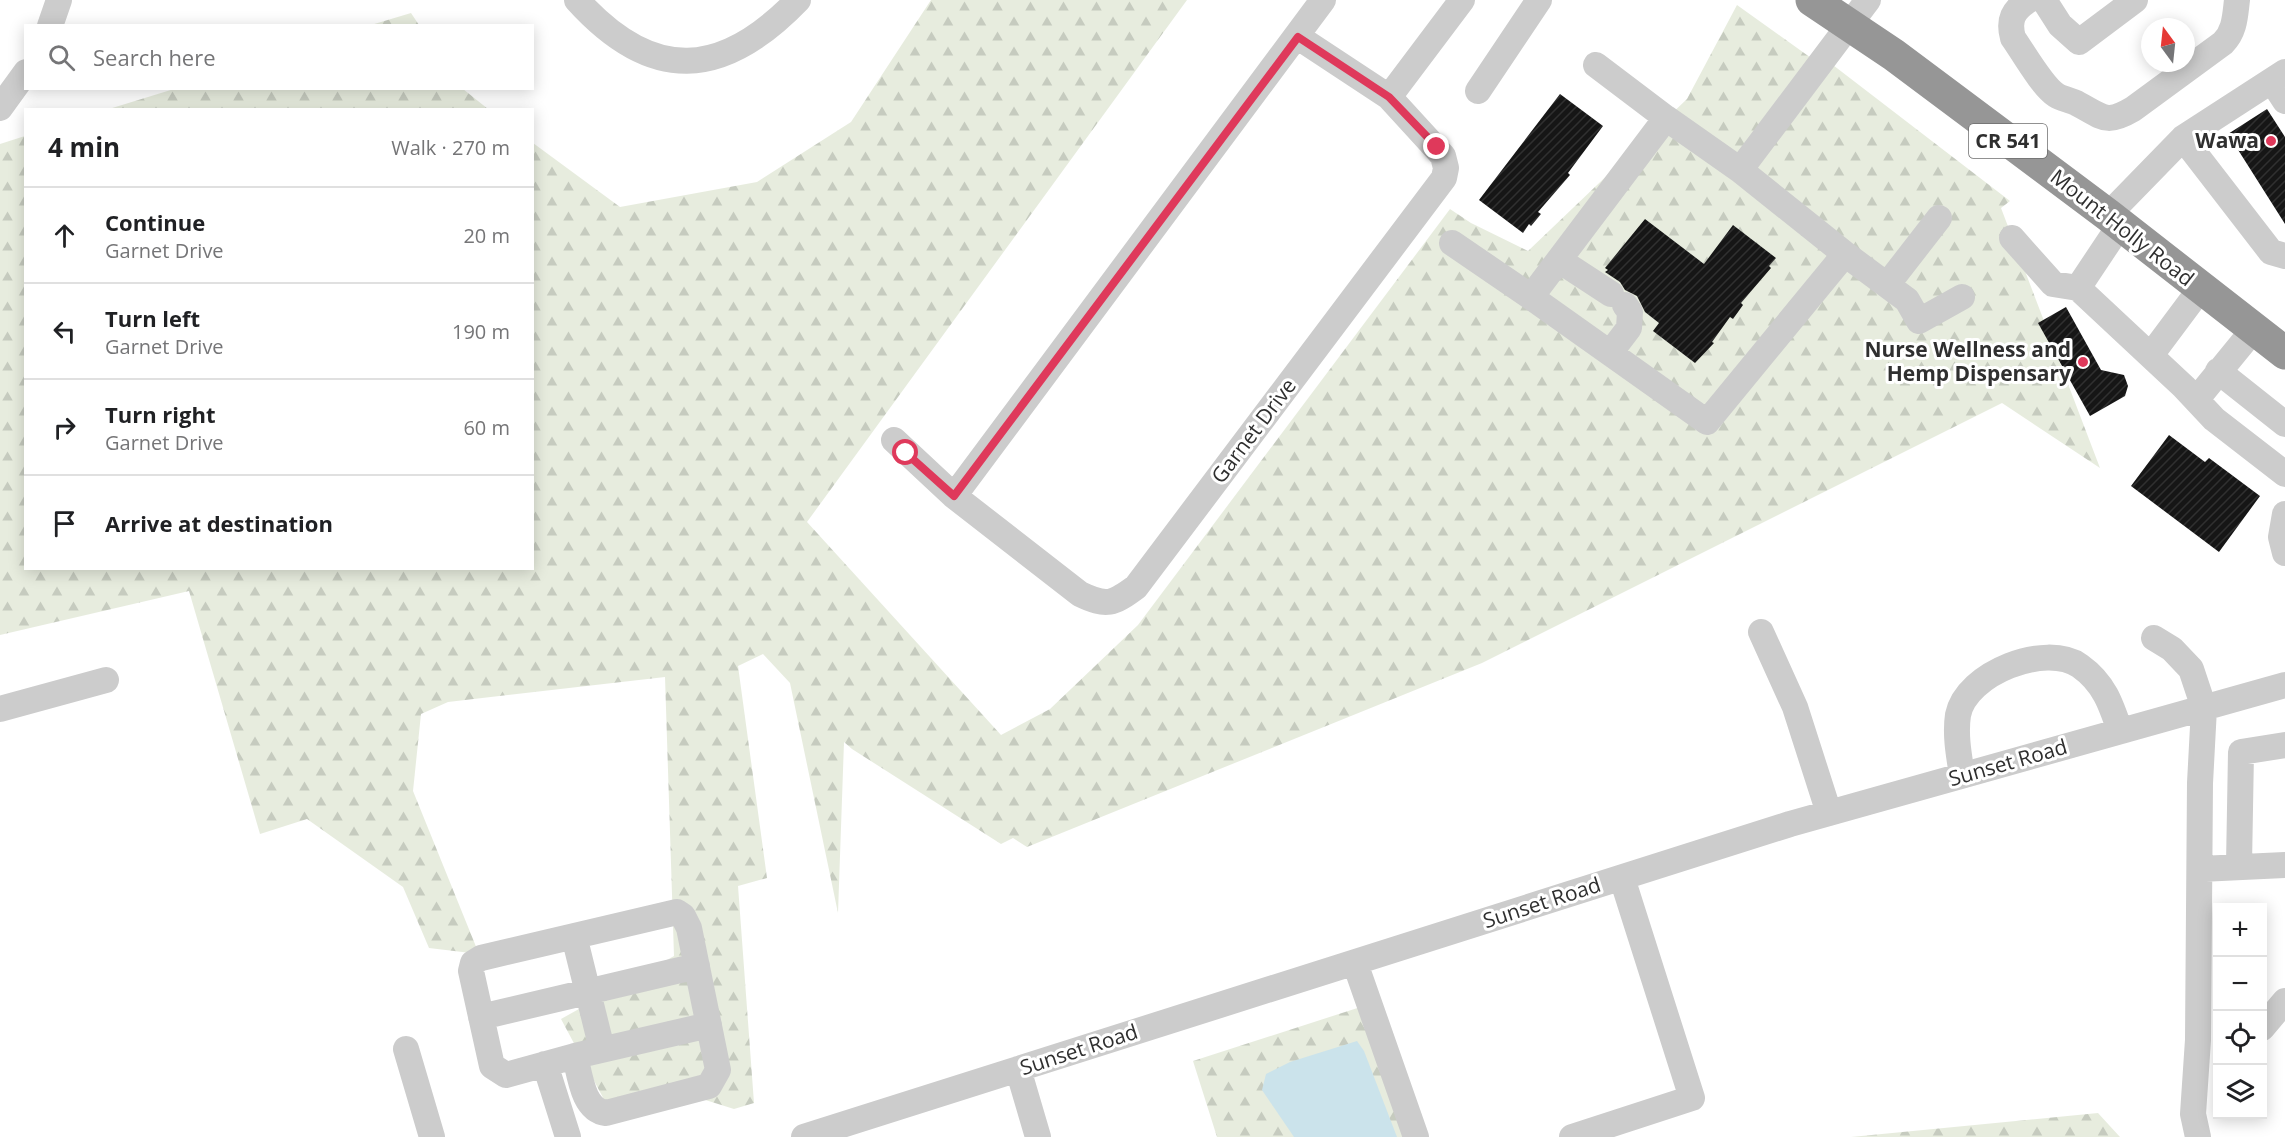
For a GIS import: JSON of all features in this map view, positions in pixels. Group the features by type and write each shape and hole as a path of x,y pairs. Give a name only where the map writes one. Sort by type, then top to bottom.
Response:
{"highway":[{"name":"Mount Holly Road","path":"1812,0 1859,12 2114,220 2285,353"}],"street":[{"path":"51,24 59,0"},
{"path":"577,0 611,33 631,47 652,57 696,61 739,48 759,36 798,0"},
{"path":"954,496 1298,37 1323,0"},
{"path":"1389,97 1462,0"},
{"path":"1478,91 1539,0"},
{"path":"2029,0 2012,15 2010,27 2013,38 2056,95 2075,102 2096,116 2106,119 2121,116 2133,109 2223,43 2230,36 2234,25 2236,0"},
{"path":"2044,0 2060,24 2079,42 2135,0"},
{"path":"1740,170 1859,12"},
{"name":"Garnet Drive","path":"894,440 954,496 1080,594 1104,604 1116,602 1136,587 1444,178 1446,168 1443,156 1389,97 1298,37"},
{"path":"1596,65 1740,170 1907,300 1919,321 1962,297"},
{"path":"0,108 24,75"},
{"path":"2078,288 2114,220 2183,138 2281,85"},
{"path":"1532,297 1666,118"},
{"path":"2183,138 2271,252 2285,256"},
{"path":"1887,285 1939,218"},
{"path":"2012,238 2053,284 2078,288 2214,419 2285,474"},
{"path":"1452,243 1707,422 1845,254"},
{"path":"1559,260 1618,299 1630,312 1629,328 1610,353"},
{"path":"2151,356 2201,288"},
{"path":"2196,400 2254,329"},
{"path":"2218,371 2285,424"},
{"path":"2285,514 2281,537 2285,553"},
{"path":"1761,632 1795,707 1829,813"},
{"path":"2154,638 2172,649 2191,669 2204,708 2200,783 2200,869 2208,1040 2193,1114 2198,1137"},
{"path":"1962,775 1957,743 1959,714 1969,693 1985,677 2029,660 2056,656 2078,665 2101,684 2110,701 2120,731"},
{"path":"0,709 106,680"},
{"name":"Sunset Road","path":"804,1137 1829,813 2285,685"},
{"path":"2240,865 2241,752 2285,745"},
{"path":"2200,869 2240,865 2285,865"},
{"path":"1572,1137 1692,1098 1622,878"},
{"path":"575,1056 590,1106 598,1112 606,1113 709,1086 718,1070 709,1024 697,966 690,927 683,916 677,912 481,958 472,963 471,970 492,1066 500,1074 506,1075 545,1064 575,1056 602,1049 709,1024"},
{"path":"574,936 602,1049"},
{"path":"1355,963 1416,1137"},
{"path":"481,1017 697,966"},
{"path":"2267,1022 2285,1000"},
{"path":"406,1049 432,1137"},
{"path":"545,1064 568,1137"},
{"path":"1018,1069 1038,1137"}],"green space":[{"path":"931,0 1187,0 807,522 1001,735 1050,709 1138,625 1450,209 1471,223 1528,251 1687,99 1737,5 1825,68 1829,62 2010,201 2001,208 2100,468 2002,403 1482,663 1027,847 1013,838 1001,844 844,742 838,913 790,683 763,654 738,666 767,878 738,886 754,1103 734,1109 680,1092 615,1120 561,1019 674,956 665,677 448,702 421,714 413,791 479,954 429,948 403,887 307,819 260,834 189,591 0,635 0,144 24,136 24,570 534,570 534,144 620,207 757,182 851,122"},
{"path":"411,13 418,24 374,24"},
{"path":"171,90 464,90 487,108 112,108"},
{"path":"1373,1003 1420,1137 1217,1137 1193,1061"},
{"path":"2098,1113 2120,1137 1851,1137"}],"water":[{"path":"1357,1041 1364,1051 1397,1137 1294,1137 1262,1090 1266,1074 1290,1062"}],"building":[{"path":"1560,94 1603,126 1568,173 1570,175 1538,212 1541,214 1531,226 1529,224 1523,233 1479,200"},
{"path":"2267,109 2285,137 2285,224 2228,134"},
{"path":"1645,219 1704,264 1733,225 1776,258 1769,266 1771,268 1741,303 1743,305 1733,319 1730,317 1712,342 1714,343 1695,363 1653,331 1659,323 1645,312 1637,296 1625,290 1620,282 1605,272 1608,270 1605,268"},
{"path":"2066,307 2101,370 2124,375 2128,386 2125,396 2090,416 2038,323"},
{"path":"2169,435 2205,462 2209,458 2260,496 2219,552 2131,486"}],"place":[{"name":"Wawa","path":"2271,141"},
{"name":"Nurse Wellness and Hemp Dispensary","path":"2083,362"}],"route":[{"path":"906,453 954,496 1159,219 1298,37 1389,97 1437,147"}]}
